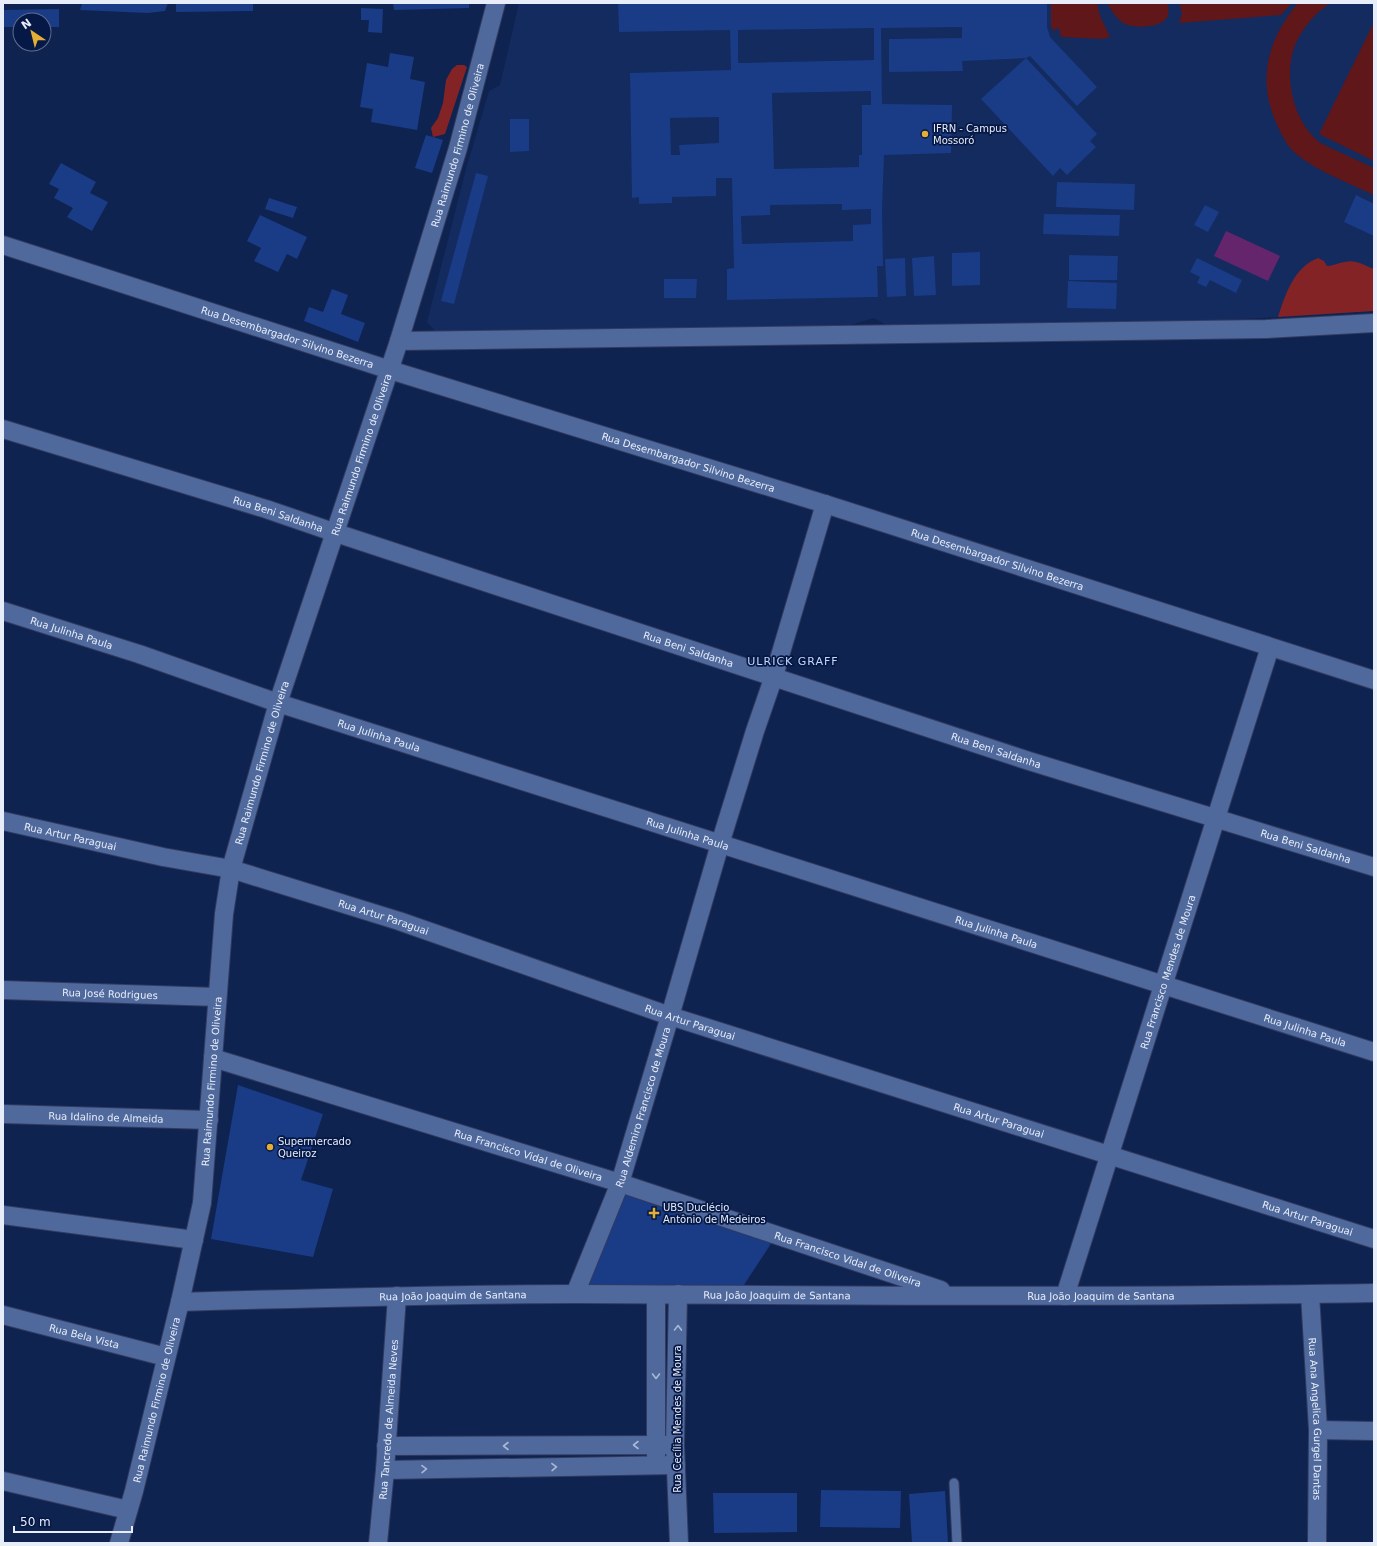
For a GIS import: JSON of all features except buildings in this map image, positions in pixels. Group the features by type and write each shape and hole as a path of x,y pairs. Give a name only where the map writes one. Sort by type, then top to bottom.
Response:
{"street":[{"name":"Rua Raimundo Firmino de Oliveira","path":"119,1543 180,1302 202,1203 224,914 232,869 278,703 390,370 458,148 496,3"},
{"name":"Rua Desembargador Silvino Bezerra","path":"3,245 390,370 825,504 1374,680"},
{"path":"399,341 1266,330 1374,324"},
{"name":"Rua Beni Saldanha","path":"3,429 266,509 1029,761 1374,867"},
{"name":"Rua Aldemiro Francisco de Moura","path":"575,1294 620,1183 720,844 755,731 774,676 825,504"},
{"name":"Rua Julinha Paula","path":"3,611 139,654 278,703 1162,986 1374,1052"},
{"name":"Rua Francisco Mendes de Moura","path":"1065,1296 1270,647"},
{"name":"Rua Artur Paraguai","path":"3,821 163,857 232,869 399,921 670,1016 1374,1239"},
{"name":"Rua José Rodrigues","path":"3,990 217,997"},
{"name":"Rua Francisco Vidal de Oliveira","path":"213,1058 620,1183 956,1295"},
{"name":"Rua Idalino de Almeida","path":"3,1114 208,1120"},
{"path":"3,1215 194,1240"},
{"name":"Rua João Joaquim de Santana","path":"180,1302 398,1296 575,1294 1065,1296 1374,1293"},
{"name":"Rua Cecília Mendes de Moura","path":"678,1294 675,1445 679,1543"},
{"name":"Rua Ana Angelica Gurgel Dantas","path":"1310,1294 1318,1430 1317,1543"},
{"path":"656,1295 656,1466"},
{"name":"Rua Tancredo de Almeida Neves","path":"378,1543 398,1296"},
{"name":"Rua Bela Vista","path":"3,1315 166,1357"},
{"path":"1318,1430 1374,1431"},
{"path":"386,1446 675,1445"},
{"path":"385,1470 676,1466"},
{"path":"3,1481 128,1510"}],"lane":[{"path":"954,1483 957,1543"}],"shaded area":[{"name":"IFRN - Campus Mossoró","path":"519,3 1374,3 1374,311 1228,320 891,328 874,318 840,328 435,331 427,322 466,169 489,91 500,85"},
{"path":"1051,3 1097,3 1100,16 1110,37 1102,39 1061,37 1058,27 1055,31 1051,27"},
{"path":"1107,3 1168,3 1168,14 1161,23 1156,25 1142,27 1130,26 1120,20"},
{"path":"1179,3 1292,3 1281,15 1179,23 1182,13"},
{"path":"1298,3 1330,3 1305,27 1294,49 1290,78 1296,107 1309,132 1319,142 1374,168 1374,195 1332,176 1294,152 1285,140 1271,110 1267,93 1266,77 1272,46 1287,17"},
{"path":"1374,22 1374,161 1319,134"},
{"path":"457,65 464,65 467,67 445,134 433,137 431,128 438,118 443,103 446,80 452,69"},
{"path":"1226,231 1280,256 1268,281 1214,256"},
{"path":"1318,258 1324,261 1327,266 1353,261 1374,269 1374,311 1278,317 1287,291 1297,275 1310,262"}],"place":[{"name":"IFRN - Campus Mossoró","path":"925,134"},
{"name":"Supermercado Queiroz","path":"270,1147"},
{"name":"UBS Duclécio Antônio de Medeiros","path":"654,1213"}],"district":[{"name":"ULRICK GRAFF","path":"793,661"}]}
